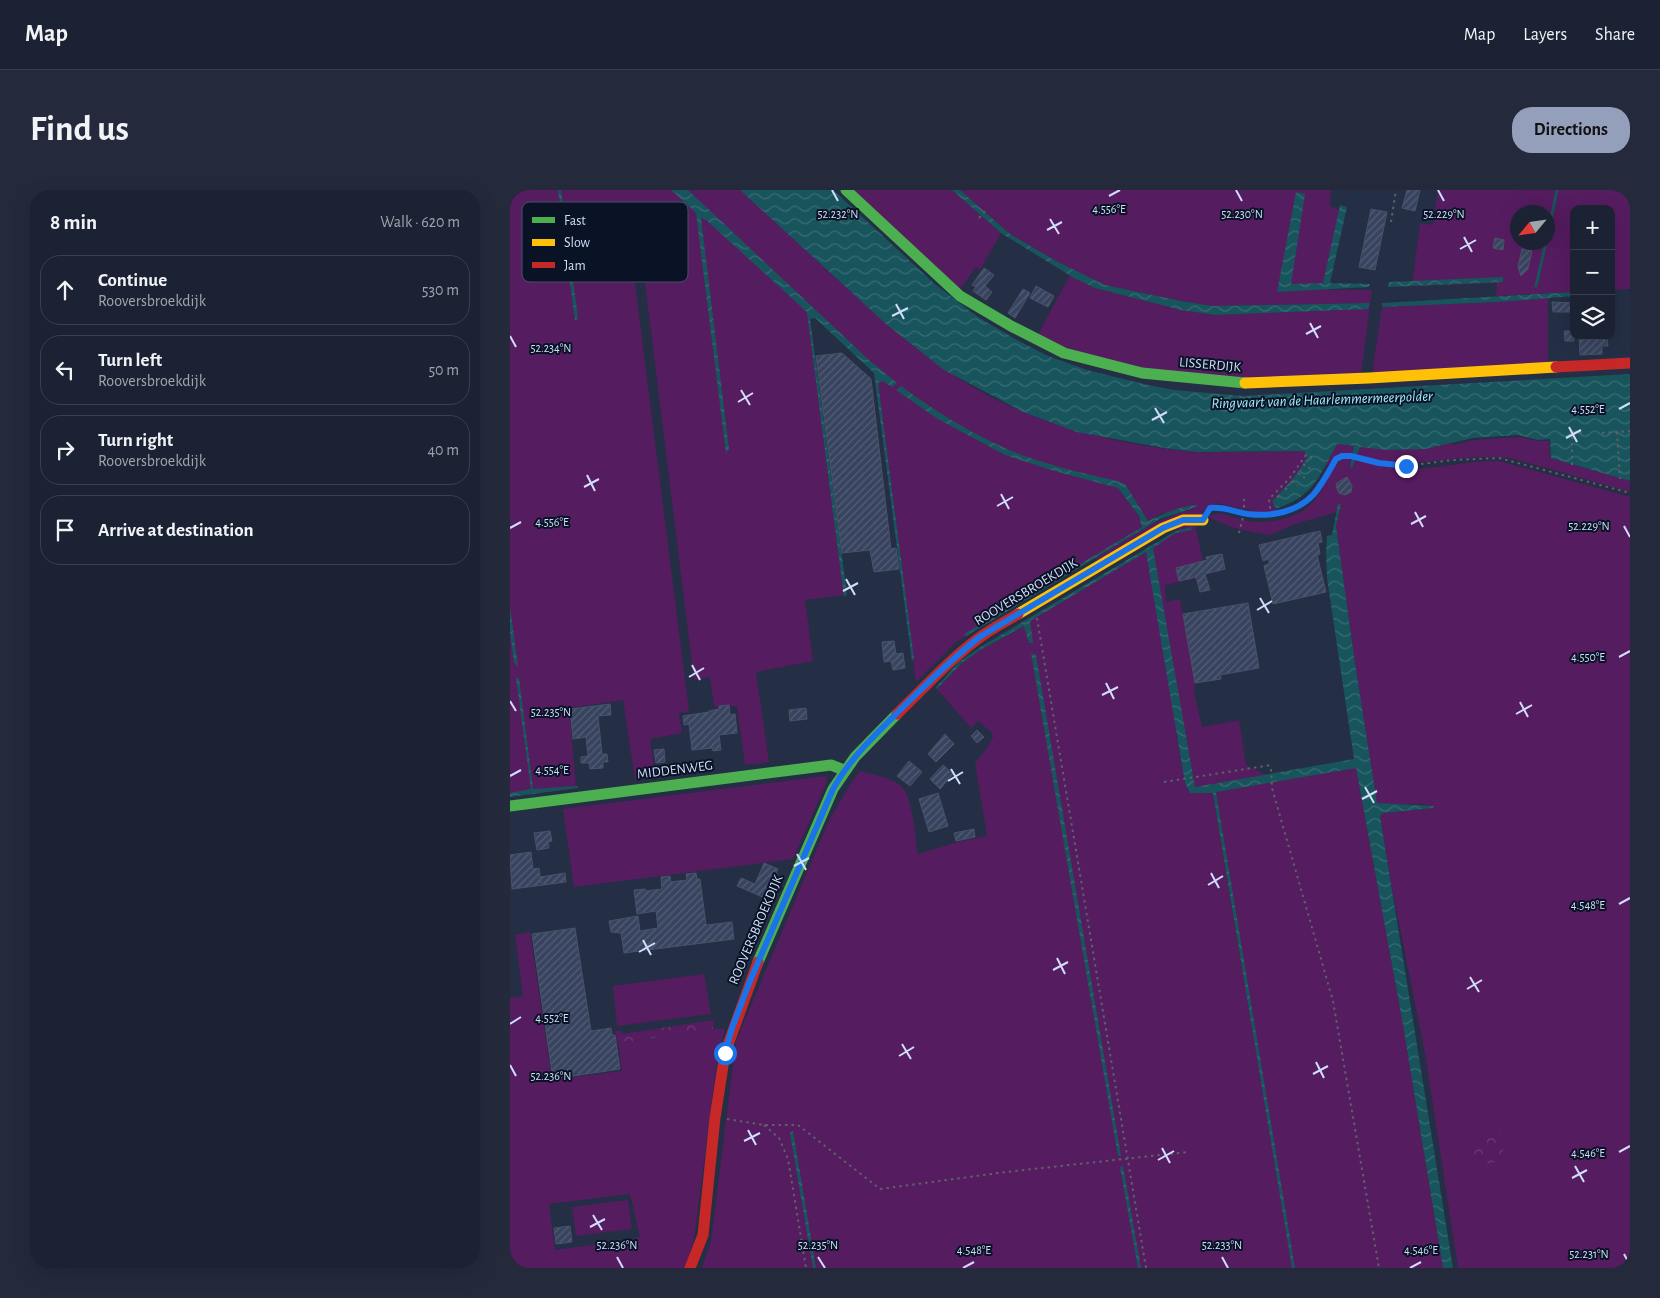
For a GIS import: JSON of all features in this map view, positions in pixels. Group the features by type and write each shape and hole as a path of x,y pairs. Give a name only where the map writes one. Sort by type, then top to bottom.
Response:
{"street":[{"name":"LISSERDIJK","path":"846,190 960,296 1011,326 1064,353 1142,373 1242,383 1369,378 1630,363"},
{"name":"ROOVERSBROEKDIJK","path":"690,1268 703,1235 715,1118 725,1053 732,1028 750,981 825,807 844,770 955,656 981,636 1163,528 1183,520 1203,520"},
{"name":"MIDDENWEG","path":"510,806 831,766 844,770"}],"path":[{"path":"1391,222 1396,190"},
{"path":"979,218 986,210"},
{"path":"1602,432 1630,431"},
{"path":"1618,432 1620,479"},
{"path":"1572,465 1572,433 1585,433"},
{"path":"1271,515 1269,500 1289,479 1306,455 1316,459"},
{"path":"1203,520 1210,508 1218,507 1244,513 1271,515 1286,511 1308,500 1336,459 1342,456 1406,466 1453,460 1499,458 1630,493"},
{"path":"1303,464 1311,469"},
{"path":"1298,473 1305,478"},
{"path":"1292,481 1298,485"},
{"path":"1285,488 1290,492"},
{"path":"1277,496 1282,499"},
{"path":"1239,533 1244,513 1244,499"},
{"path":"1038,620 1146,1268"},
{"path":"1164,782 1272,765"},
{"path":"1272,769 1272,788 1333,1001 1379,1268"},
{"path":"715,1118 764,1125 798,1125 880,1189 974,1176 1188,1152"},
{"path":"764,1125 779,1138 788,1159 806,1268"}],"green space":[{"path":"510,190 741,190 908,342 962,380 1001,402 1071,429 1145,446 1199,452 1304,451 1307,458 1292,481 1272,501 1277,512 1262,513 1216,503 1204,510 1202,515 1098,562 1096,558 1144,529 1168,517 1195,509 1162,513 1148,521 1125,484 1118,488 1139,516 1142,527 955,643 916,682 874,369 808,308 844,595 805,600 813,661 756,672 769,762 745,765 737,706 714,707 710,677 694,680 645,282 688,282 688,202 522,202 522,282 635,282 689,711 679,713 682,733 650,739 656,777 635,780 623,700 569,708 576,788 510,797"},
{"path":"850,190 952,190 1001,233 980,270 976,267 960,289"},
{"path":"960,190 1331,190 1330,206 1343,212 1328,290 1372,290 1361,374 1279,380 1137,370 1036,338 1070,275 1095,288 1181,310 1215,315 1368,309 1369,303 1213,306 1105,285 1058,262 1010,234"},
{"path":"1438,190 1630,190 1630,289 1615,290 1615,205 1570,205 1570,292 1496,296 1497,283 1412,286 1420,223 1433,225"},
{"path":"1548,297 1548,365 1374,373 1373,366 1382,307 1497,302"},
{"path":"1519,437 1549,441 1550,458 1630,481 1630,492 1514,459 1500,457 1473,457 1393,463 1357,455 1360,447 1406,449 1452,443 1453,445 1474,440"},
{"path":"1337,444 1354,446 1352,454 1339,455 1323,470"},
{"path":"1346,458 1352,459 1350,467 1352,468 1355,460 1409,469 1499,461 1630,497 1630,1268 1458,1268 1425,1053 1391,883 1380,816 1383,813 1434,808 1423,804 1377,804 1336,526 1341,504 1338,504 1337,512 1295,524 1267,535 1234,528 1208,517 1218,513 1248,521 1261,522 1284,519 1307,508 1321,491 1336,465"},
{"path":"1182,524 1195,524 1206,576 1165,585 1166,602 1180,599 1195,682 1194,691 1202,727 1239,720 1246,765 1266,775 1195,787 1185,731 1176,733 1185,784 1190,793 1213,793 1243,975 1216,792 1356,768 1403,1025 1443,1268 702,1268 711,1241 736,1041 829,820 851,783 860,771 887,778 901,786 905,791 911,808 918,854 958,842 987,836 975,763 987,748 993,737 992,733 978,721 971,728 937,689 962,663 982,649 1025,626 1030,621 1176,533 1191,528 1176,531"},
{"path":"826,776 826,784 793,859 574,887 563,809"},
{"path":"530,932 552,1080 622,1071 618,1043 713,1029 725,1029 717,1060 694,1239 685,1268 510,1268 510,998 523,996 515,935","holes":["630,1194 640,1237 555,1250 549,1204"]},
{"path":"704,974 711,1014 617,1026 613,986"},
{"path":"714,1020 713,1029 618,1043 615,1031 621,1031 622,1034"},
{"path":"1500,1130 1505,1161 1476,1165 1471,1136"},
{"path":"628,1200 632,1229 576,1236 572,1207"}],"water":[{"path":"558,190 561,190 563,202 560,202"},
{"path":"671,190 688,190 869,360 897,383 892,387 883,381 878,383 914,659 912,661 874,373 815,318 810,319 847,594 844,597 807,312 706,220 701,218 729,449 726,453 696,213 688,206 688,202 684,202"},
{"name":"Ringvaart van de Haarlemmermeerpolder","path":"740,190 833,190 936,285 978,317 1048,356 1087,370 1148,385 1174,390 1243,396 1630,374 1630,481 1551,458 1550,439 1538,440 1518,435 1473,438 1425,449 1386,450 1360,447 1352,468 1350,467 1354,446 1337,444 1314,484 1299,498 1276,509 1272,501 1291,481 1307,458 1304,451 1197,452 1164,448 1077,432 1023,412 944,370 886,324"},
{"path":"952,190 960,190 1010,234 1058,262 1105,285 1213,306 1370,303 1368,309 1215,315 1181,310 1095,288 1074,278 1001,233"},
{"path":"1296,192 1305,194 1291,284 1323,283 1340,205 1347,207 1330,283 1370,284 1369,287 1277,292"},
{"path":"1503,277 1503,282 1388,287 1389,282"},
{"path":"570,282 573,282 578,318 575,321"},
{"path":"1570,292 1570,296 1497,302 1382,307 1382,303"},
{"path":"901,386 969,430 1006,449 1052,465 1125,484 1148,521 1179,508 1198,505 1160,519 966,636 964,634 1142,527 1139,516 1118,488 1051,470 1005,455 938,419 896,390"},
{"path":"1338,504 1341,504 1336,526 1377,803 1434,806 1433,808 1383,813 1380,816 1453,1268 1443,1268 1403,1025 1356,768 1216,792 1295,1268 1292,1268 1213,793 1190,793 1185,783 1146,552 1030,621 1033,643 1029,643 1024,626 982,649 962,663 937,689 935,688 959,662 982,646 1176,531 1191,527 1192,530 1176,533 1153,548 1195,787 1354,759 1327,578 1327,536 1332,535"},
{"path":"510,607 518,666 514,663 510,631"},
{"path":"1031,653 1036,655 1121,1156 1118,1156"},
{"path":"516,678 519,678 533,789 578,786 578,788 510,797 510,793 531,789"},
{"path":"793,1131 816,1268 813,1268 790,1133"},
{"path":"1123,1166 1141,1268 1138,1268 1120,1167"}],"building":[{"path":"1407,190 1420,190 1415,211 1402,208"},
{"path":"1371,209 1387,212 1375,270 1359,267"},
{"path":"1495,238 1504,240 1503,250 1493,248"},
{"path":"1522,250 1532,251 1528,269 1521,276 1518,267"},
{"path":"984,268 994,275 985,286 992,292 986,300 973,291 976,287 972,285"},
{"path":"1036,286 1054,296 1048,307 1030,298"},
{"path":"1023,289 1030,293 1015,318 1008,313"},
{"path":"1552,302 1570,303 1570,312 1553,312"},
{"path":"1564,331 1570,331 1570,340 1574,341 1565,341"},
{"path":"1579,340 1607,340 1608,346 1602,346 1602,354 1580,355"},
{"path":"842,353 871,379 891,549 896,548 899,569 874,572 870,550 842,553 816,356"},
{"path":"1347,477 1352,486 1351,492 1345,495 1339,493 1336,486 1337,483"},
{"path":"1320,531 1322,542 1318,543 1320,554 1317,555 1326,592 1273,604 1264,566 1270,563 1268,559 1263,561 1259,545"},
{"path":"1222,554 1225,569 1205,574 1210,590 1200,592 1196,577 1179,581 1176,568 1207,560 1206,557"},
{"path":"1248,603 1259,668 1220,675 1221,679 1195,683 1183,614"},
{"path":"894,641 896,654 903,653 905,668 893,670 891,661 884,662 882,642"},
{"path":"610,704 611,715 598,716 602,754 607,754 608,762 603,762 603,768 590,769 589,763 581,763 581,757 588,756 586,737 573,739 570,709"},
{"path":"729,705 730,715 735,714 737,733 719,735 721,750 713,751 712,748 692,750 689,724 684,725 683,716 709,712 719,709 719,706"},
{"path":"806,708 807,719 790,721 789,710"},
{"path":"977,730 984,737 977,743 971,736"},
{"path":"945,734 954,744 936,762 928,754"},
{"path":"664,749 665,762 656,763 654,750"},
{"path":"909,761 922,772 910,786 897,776"},
{"path":"943,765 953,774 940,789 930,779"},
{"path":"938,793 948,826 929,832 919,799"},
{"path":"974,829 975,837 956,841 954,833"},
{"path":"550,831 552,841 548,842 549,848 537,850 534,833"},
{"path":"531,852 533,869 539,868 540,877 565,873 566,882 512,889 510,855"},
{"path":"764,863 778,869 765,898 737,886 741,878 755,884"},
{"path":"696,873 697,879 700,879 706,925 732,922 734,939 624,953 621,933 611,932 609,921 638,916 640,931 658,928 656,911 637,914 634,890 662,889 661,877 670,876 671,882 687,880 686,874"},
{"path":"575,928 591,1031 611,1028 612,1035 615,1035 620,1069 553,1079 532,934"},
{"path":"570,1226 572,1242 556,1244 554,1228"}],"waterway":[{"path":"1554,205 1557,190"},
{"path":"1536,286 1544,250"}],"traffic: fast":[{"path":"846,190 960,296 1011,326 1064,353 1142,373 1245,383"},
{"path":"758,962 833,789 855,757 897,714"},
{"path":"510,806 831,765 844,770"}],"traffic: slow":[{"path":"1245,383 1556,367"},
{"path":"1018,614 1163,528 1183,520 1203,520"}],"traffic: jam":[{"path":"1556,367 1630,363"},
{"path":"897,714 968,647 988,632 1018,614"},
{"path":"690,1268 703,1235 715,1118 725,1053 758,962"}],"route":[{"path":"725,1053 732,1028 750,981 833,789 844,770 955,656 981,636 1163,528 1183,520 1203,520 1210,508 1218,507 1248,514 1264,515 1286,511 1308,500 1336,459 1342,456 1406,466"}]}
